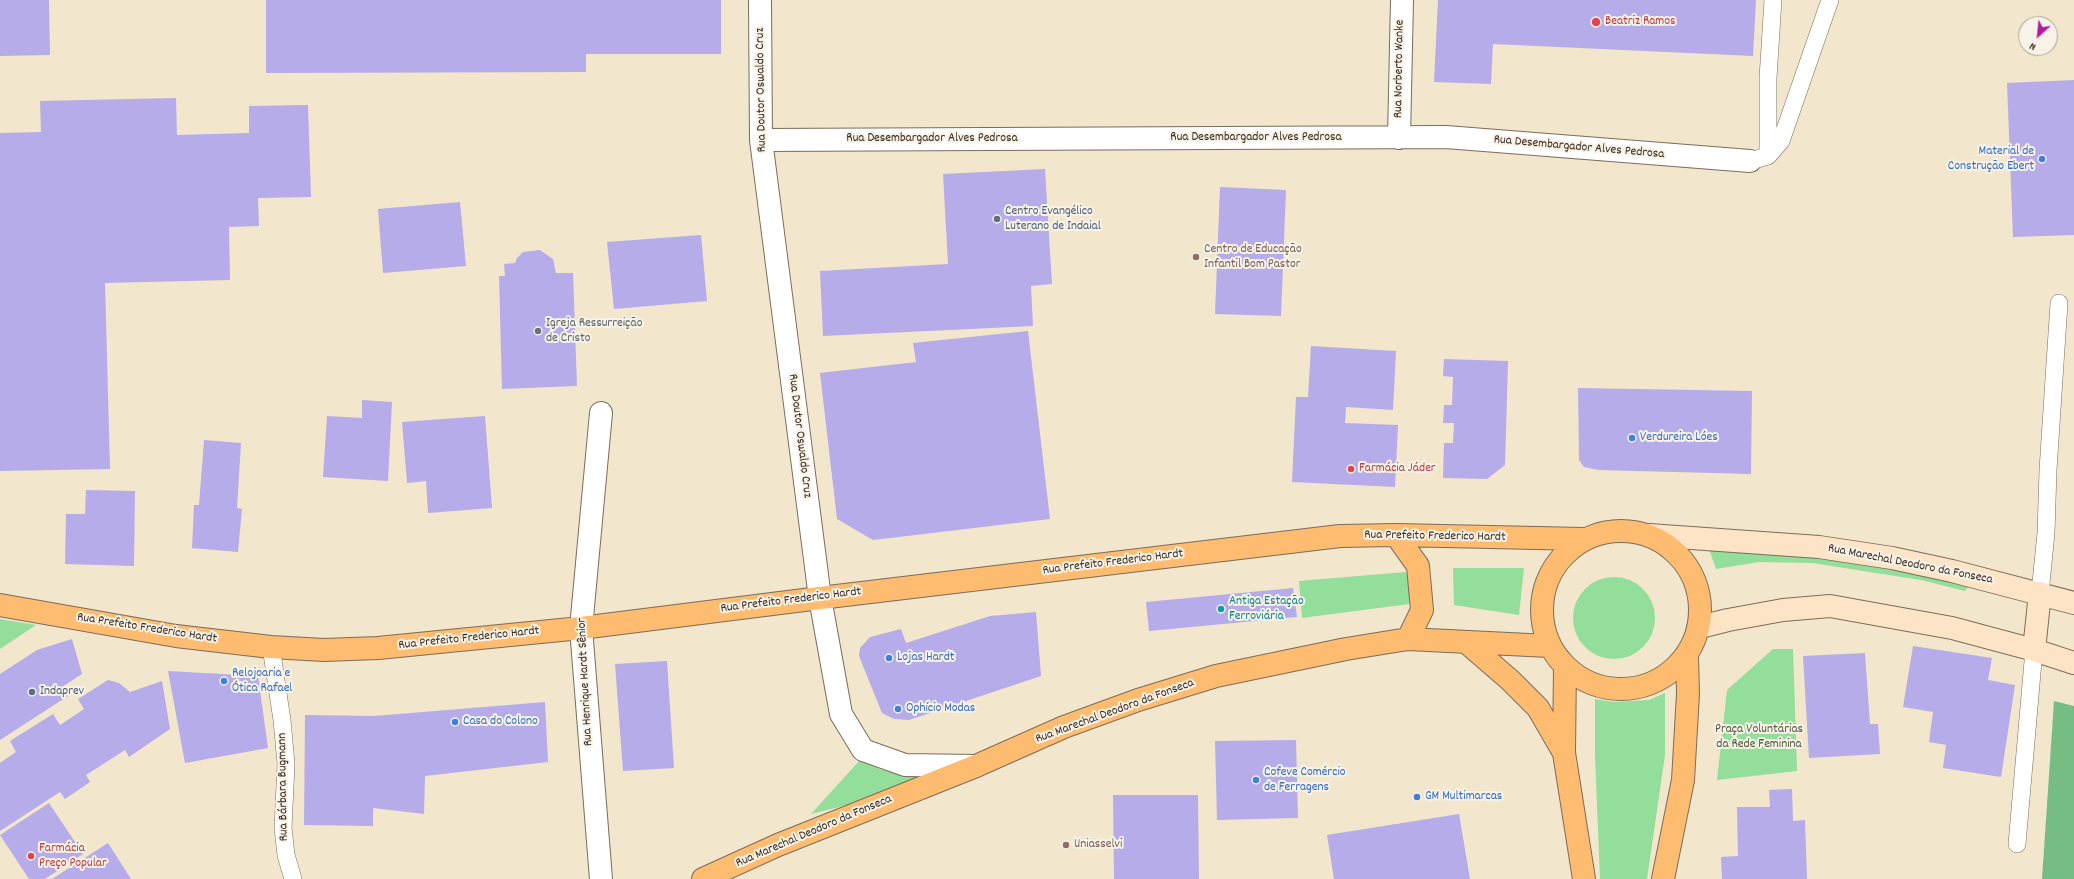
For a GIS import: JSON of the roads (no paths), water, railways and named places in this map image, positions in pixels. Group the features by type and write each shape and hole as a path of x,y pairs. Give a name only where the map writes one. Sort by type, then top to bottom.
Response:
{"main road":[{"path":"1616,530 1649,535 1674,550 1692,572 1701,599 1700,628 1695,643 1687,656 1662,680 1629,690 1594,686 1564,667 1549,646 1542,622 1542,597 1550,574 1564,554 1584,539 1616,530"},
{"name":"Rua Prefeito Frederico Hardt","path":"0,605 176,636 271,647 324,650 378,648 581,628 1340,536 1396,535 1584,539"},
{"path":"1396,535 1418,566 1422,610 1408,639"},
{"name":"Rua Marechal Deodoro da Fonseca","path":"1649,535 1819,547 1892,558 1952,571 2074,603"},
{"path":"2034,650 2040,593"},
{"path":"1700,628 1728,620 1783,610 1830,606 1952,628 2034,650 2074,663"},
{"name":"Rua Marechal Deodoro da Fonseca","path":"703,879 778,845 976,766 1064,727 1138,700 1216,676 1408,639 1549,646"},
{"path":"1466,642 1510,680 1538,708 1564,753"},
{"path":"1663,879 1683,780 1688,694 1687,656"},
{"path":"1564,667 1564,753 1584,879"}],"street":[{"name":"Rua Doutor Oswaldo Cruz","path":"760,0 761,140 820,598 841,714 863,750 905,765 976,766"},
{"name":"Rua Norberto Wanke","path":"1399,138 1402,0"},
{"name":"Rua Desembargador Alves Pedrosa","path":"761,140 1446,137 1759,159"},
{"name":"Rua Henrique Hardt Sênior","path":"601,413 581,628 601,879"}],"lane":[{"path":"1759,159 1768,78 1773,0"},
{"path":"1759,159 1781,141 1830,0"},
{"path":"2040,593 2046,533 2048,470 2059,303"},
{"name":"Rua Bárbara Bugmann","path":"271,647 282,720 286,764 283,828 286,855 293,879"},
{"path":"2017,844 2034,650"}],"place":[{"name":"Beatriz Ramos","path":"1596,22"},
{"name":"Material de Construção Ebert","path":"2042,159"},
{"name":"Centro Evangélico Luterano de Indaial","path":"997,219"},
{"name":"Centro de Educação Infantil Bom Pastor","path":"1196,257"},
{"name":"Igreja Ressurreição de Cristo","path":"538,331"},
{"name":"Verdureira Lóes","path":"1632,438"},
{"name":"Farmácia Jáder","path":"1351,469"},
{"name":"Antiga Estação Ferroviária","path":"1221,609"},
{"name":"Lojas Hardt","path":"889,658"},
{"name":"Relojoaria e Ótica Rafael","path":"224,681"},
{"name":"Indaprev","path":"32,692"},
{"name":"Ophício Modas","path":"898,709"},
{"name":"Casa do Colono","path":"455,722"},
{"name":"Cofeve Comércio de Ferragens","path":"1256,780"},
{"name":"GM Multimarcas","path":"1417,797"},
{"name":"Uniasselvi","path":"1066,845"},
{"name":"Farmácia Preço Popular","path":"31,856"}],"park label":[{"name":"Praça Voluntárias da Rede Feminina","path":"1759,738"}]}
